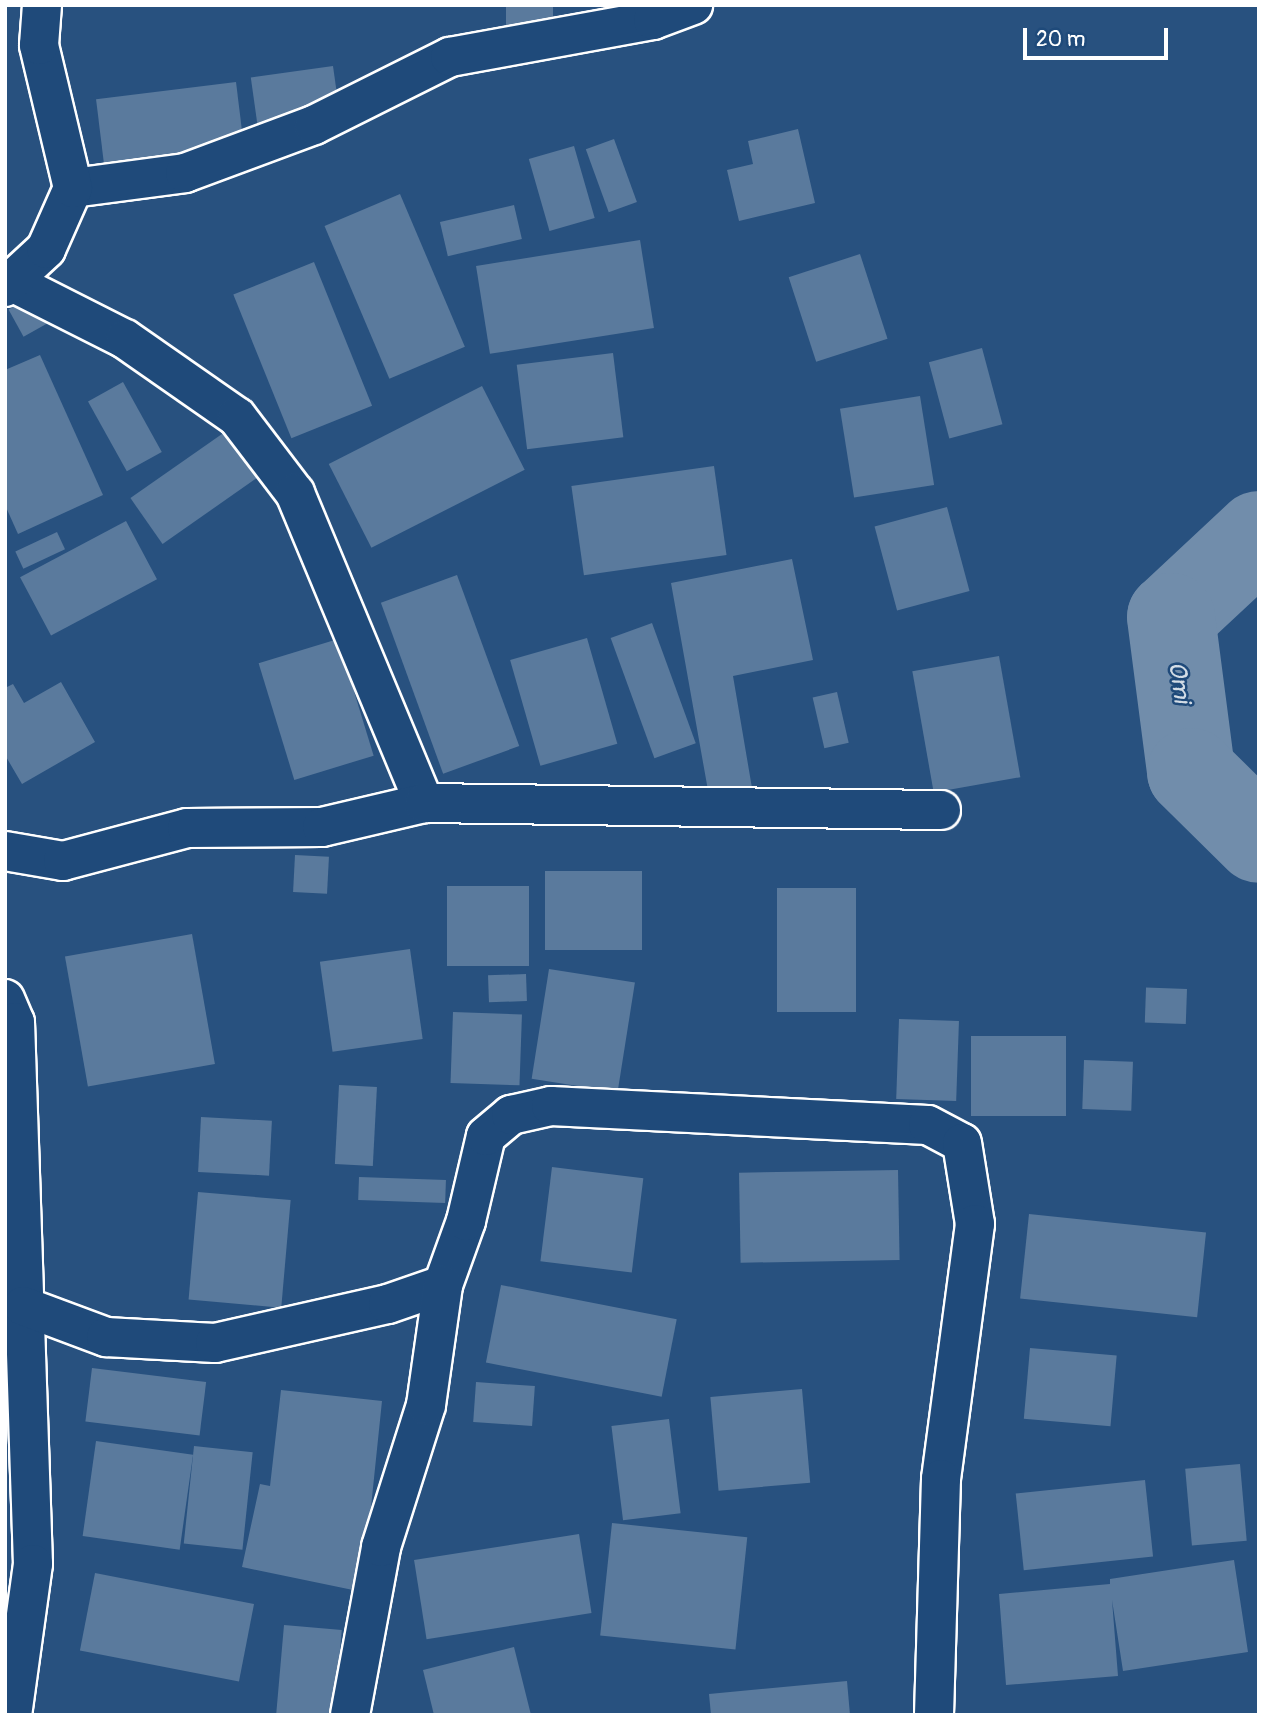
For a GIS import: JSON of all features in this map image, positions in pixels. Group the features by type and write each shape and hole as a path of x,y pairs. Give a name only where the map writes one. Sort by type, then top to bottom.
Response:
{"street":[{"path":"42,5 39,45 73,188 46,249 9,285 125,339 237,417 295,493 424,803"},
{"path":"73,188 185,173 314,125 450,57 653,20 693,5"},
{"path":"5,851 63,861 187,828 322,827 424,803 941,810"},
{"path":"5,999 15,1022 33,1564 12,1715"},
{"path":"350,1715 381,1547 426,1405 443,1285 466,1221 486,1136 511,1115 551,1106 928,1125 962,1143 975,1224 940,1479 934,1715"},
{"path":"23,1306 106,1337 215,1343 388,1304 443,1285"}],"building":[{"path":"506,5 553,5 553,30 506,30"},
{"path":"333,66 343,134 260,146 251,78"},
{"path":"236,82 244,149 104,166 96,99"},
{"path":"798,129 815,203 739,221 727,170 753,164 748,141"},
{"path":"614,139 637,202 609,212 586,149"},
{"path":"574,146 595,218 549,231 529,159"},
{"path":"400,194 465,347 389,379 325,226"},
{"path":"514,205 522,239 448,256 440,222"},
{"path":"640,240 654,328 490,354 476,266"},
{"path":"860,254 888,339 816,362 789,277"},
{"path":"314,262 372,406 291,438 233,295"},
{"path":"33,296 48,323 24,337 9,310"},
{"path":"982,348 1002,424 949,439 929,362"},
{"path":"613,353 623,437 527,449 517,365"},
{"path":"40,355 103,495 18,534 5,505 5,370"},
{"path":"123,382 162,452 127,471 88,401"},
{"path":"482,386 525,470 371,548 329,464"},
{"path":"920,396 934,485 854,498 840,409"},
{"path":"232,427 264,473 163,544 130,498"},
{"path":"714,466 727,555 584,575 571,486"},
{"path":"947,507 970,591 897,610 875,526"},
{"path":"126,521 157,579 51,636 20,577"},
{"path":"57,532 65,549 23,569 15,551"},
{"path":"792,559 813,660 733,676 752,788 709,796 671,583"},
{"path":"457,575 519,746 443,774 381,603"},
{"path":"652,623 696,743 654,758 611,638"},
{"path":"587,638 617,744 540,766 510,660"},
{"path":"338,639 374,756 294,780 259,663"},
{"path":"999,656 1020,777 934,792 912,671"},
{"path":"61,682 95,742 22,784 5,755 5,688 13,684 24,703"},
{"path":"837,692 849,743 824,748 813,698"},
{"path":"295,855 329,857 327,894 293,892"},
{"path":"545,871 642,871 642,950 545,950"},
{"path":"447,886 529,886 529,966 447,966"},
{"path":"777,888 856,888 856,1012 777,1012"},
{"path":"192,934 215,1064 88,1086 65,956"},
{"path":"410,949 423,1039 333,1052 320,962"},
{"path":"549,969 635,983 618,1092 532,1079"},
{"path":"526,974 527,1001 489,1002 488,975"},
{"path":"1146,988 1187,989 1186,1024 1145,1023"},
{"path":"453,1012 522,1014 519,1085 451,1083"},
{"path":"899,1019 959,1021 956,1101 896,1099"},
{"path":"971,1036 1066,1036 1066,1116 971,1116"},
{"path":"1084,1060 1133,1062 1131,1111 1082,1109"},
{"path":"339,1085 377,1087 373,1166 335,1164"},
{"path":"201,1117 272,1121 269,1176 198,1172"},
{"path":"552,1167 643,1178 632,1273 540,1261"},
{"path":"898,1170 900,1260 741,1263 739,1173"},
{"path":"359,1177 446,1180 445,1203 358,1200"},
{"path":"198,1192 291,1200 281,1308 189,1300"},
{"path":"1029,1214 1206,1233 1197,1317 1020,1299"},
{"path":"501,1285 677,1319 662,1397 486,1363"},
{"path":"1030,1348 1117,1356 1110,1426 1024,1419"},
{"path":"92,1368 206,1382 200,1436 85,1422"},
{"path":"476,1382 535,1386 532,1426 473,1422"},
{"path":"802,1389 810,1483 719,1491 710,1397"},
{"path":"281,1390 382,1401 371,1507 353,1590 242,1567 260,1484 270,1486"},
{"path":"669,1419 681,1513 623,1520 611,1426"},
{"path":"96,1441 193,1455 180,1550 83,1536"},
{"path":"194,1446 253,1452 242,1550 184,1543"},
{"path":"1240,1464 1247,1541 1192,1546 1185,1469"},
{"path":"1145,1480 1153,1557 1024,1570 1016,1494"},
{"path":"612,1523 747,1537 735,1650 600,1635"},
{"path":"579,1534 592,1613 427,1639 414,1560"},
{"path":"1234,1560 1248,1652 1123,1671 1112,1600 1118,1676 1006,1685 999,1594 1110,1584 1110,1579"},
{"path":"95,1573 254,1604 239,1681 80,1651"},
{"path":"284,1625 342,1630 334,1715 276,1715"},
{"path":"514,1647 531,1715 434,1715 423,1670"},
{"path":"847,1681 850,1715 711,1715 709,1694"}],"waterway":[{"name":"Omi","path":"1259,535 1171,617 1191,772 1259,839"}]}
